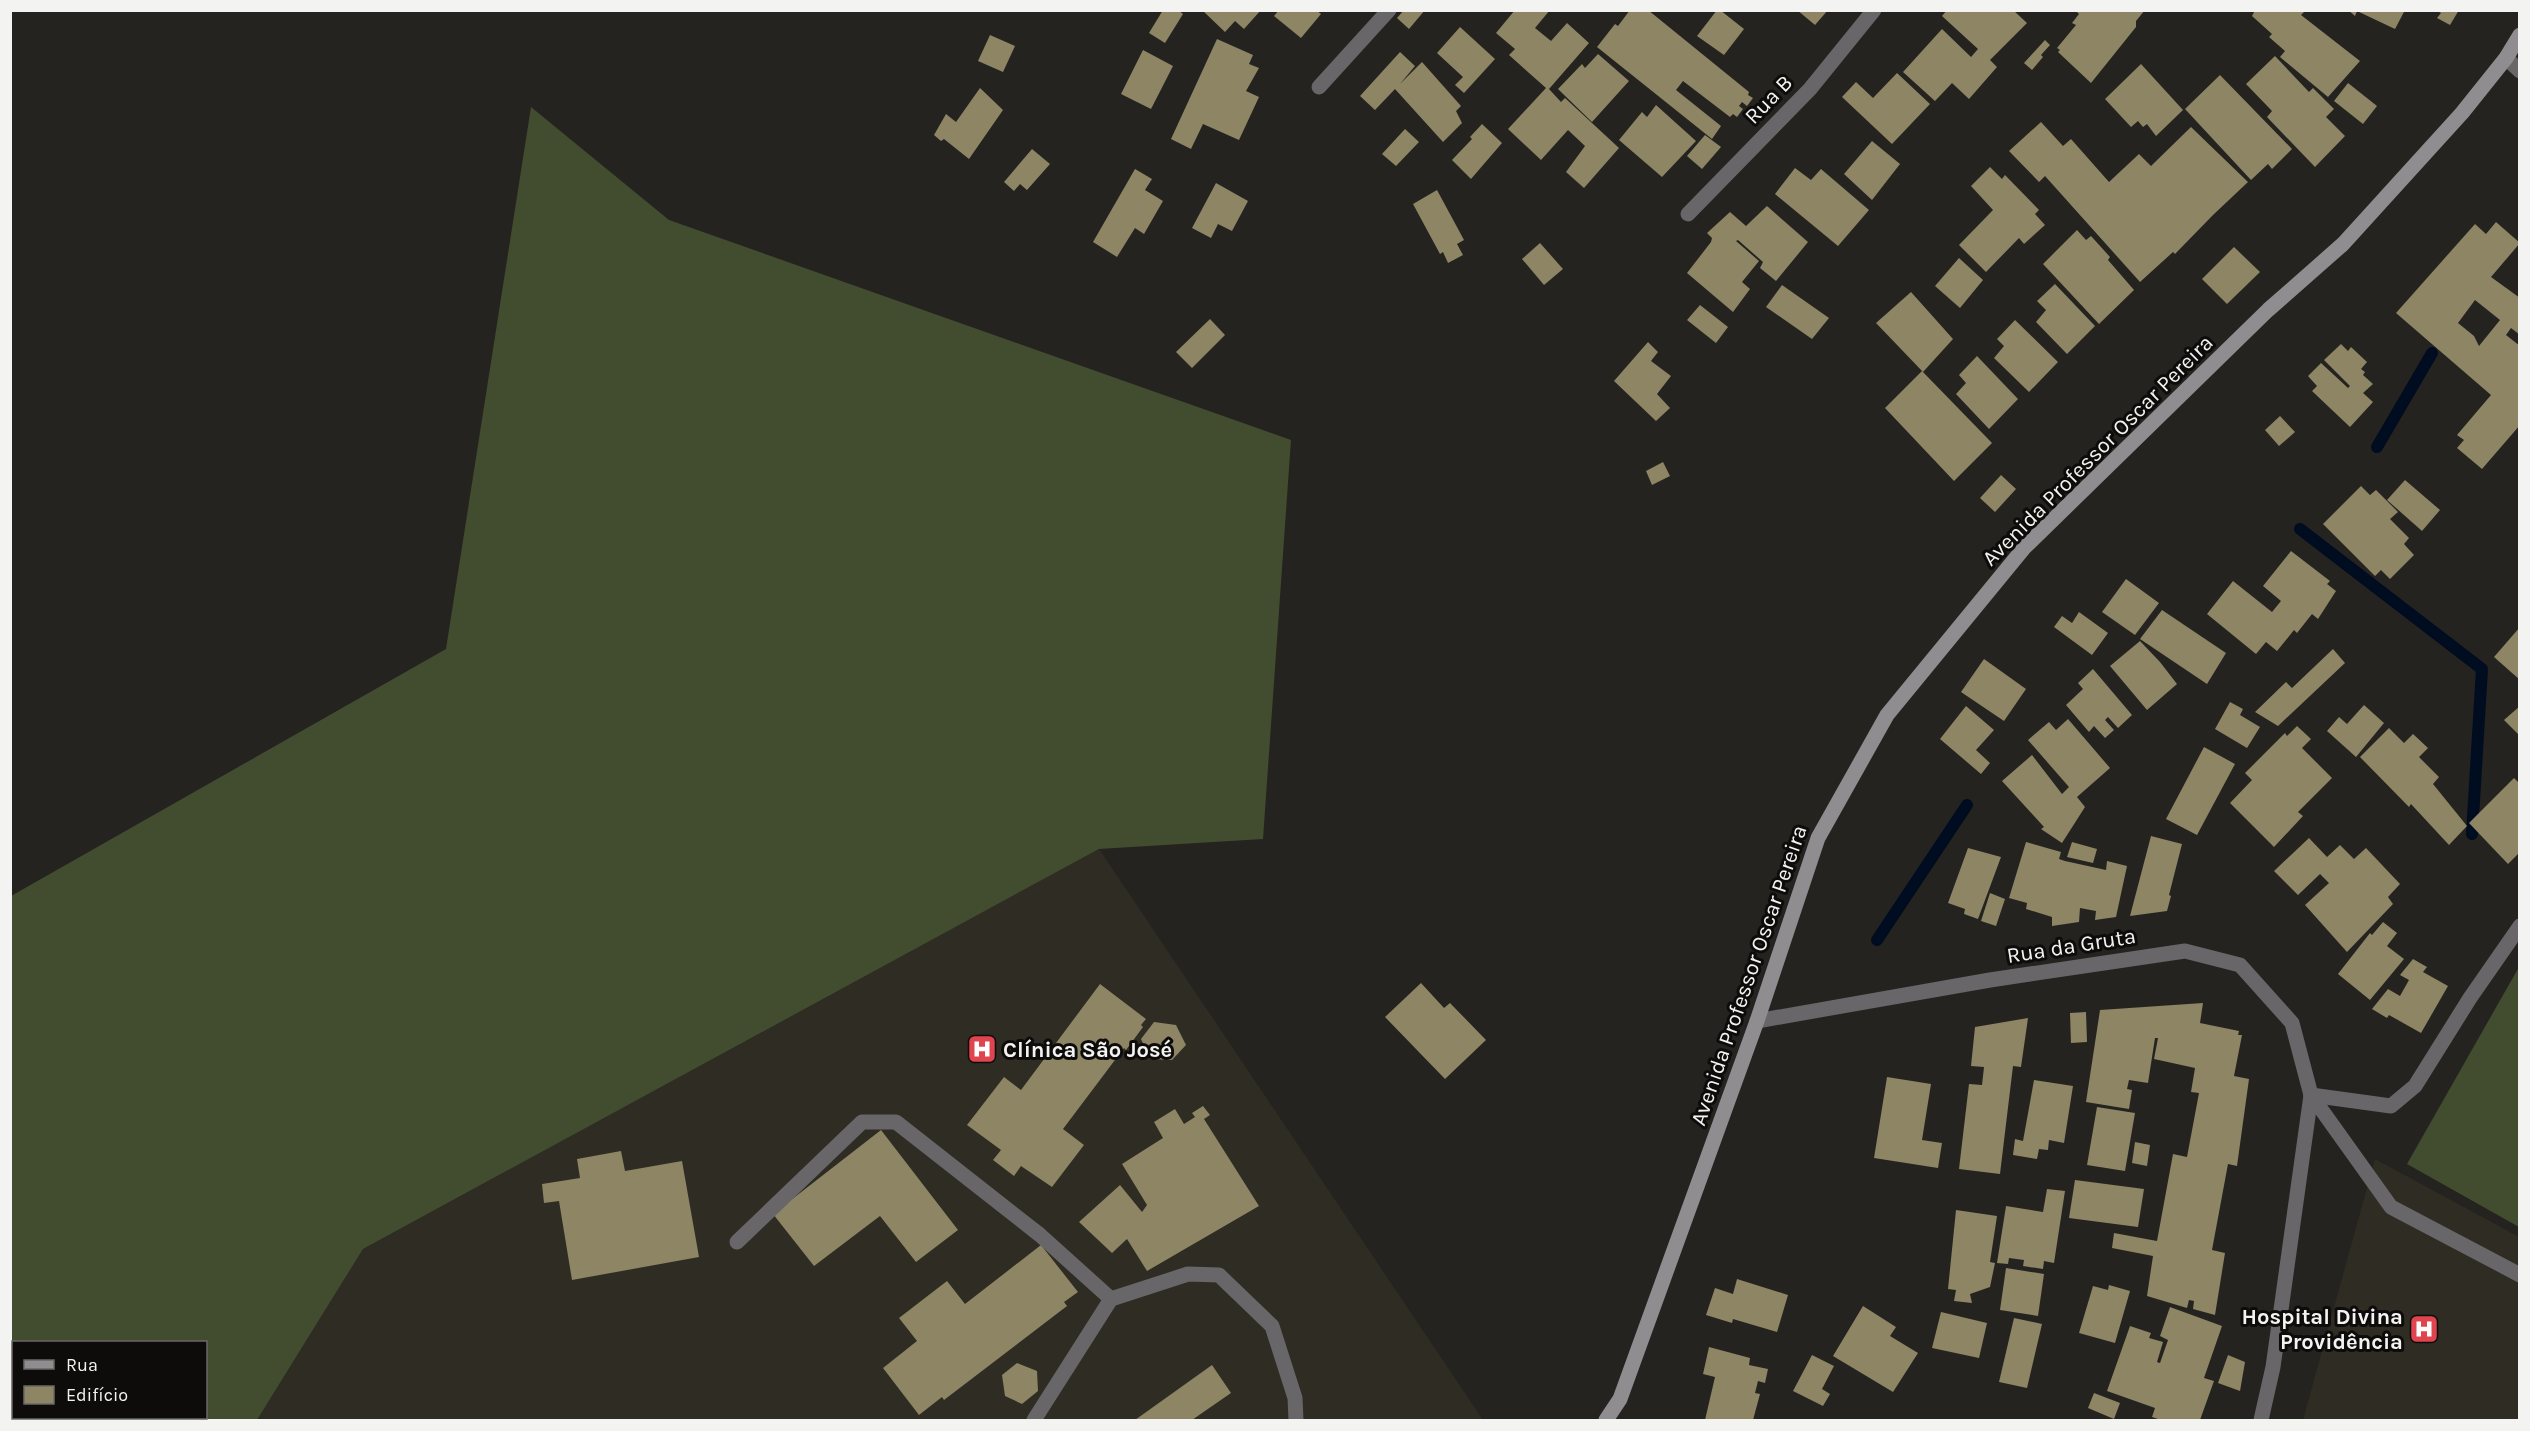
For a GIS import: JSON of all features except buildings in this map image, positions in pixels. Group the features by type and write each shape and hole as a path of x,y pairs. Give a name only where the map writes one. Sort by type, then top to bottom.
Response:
{"main road":[{"name":"Avenida Professor Oscar Pereira","path":"1606,1420 1620,1399 1757,1021 1818,838 1887,715 2024,548 2268,310 2343,244 2462,113 2506,58 2520,35"}],"street":[{"path":"1319,87 1389,10"},
{"name":"Rua B","path":"1688,214 1810,89 1874,10"},
{"path":"2506,58 2520,71"},
{"path":"2311,1095 2391,1106 2415,1086 2470,998 2520,926"},
{"name":"Rua da Gruta","path":"1757,1021 1990,980 2185,951 2240,965 2292,1023 2311,1095"},
{"path":"2311,1095 2391,1207 2520,1275"},
{"path":"2261,1420 2273,1367 2311,1095"},
{"path":"736,1242 862,1122 896,1122 1040,1235 1110,1299"},
{"path":"1034,1420 1110,1299 1188,1274 1219,1275 1272,1326 1295,1398 1296,1420"}],"shaded area":[{"name":"Clínica São José","path":"1099,849 1483,1420 257,1420 363,1249"},
{"name":"Hospital Divina Providência","path":"2375,1159 2519,1237 2519,1420 2303,1420"}],"green space":[{"path":"531,107 669,220 1291,440 1263,839 1099,849 363,1249 257,1420 11,1420 11,896 446,649"},
{"path":"2519,967 2519,1227 2407,1164"}],"waterway":[{"path":"2377,447 2432,353"},
{"path":"2300,529 2482,669 2472,834"},
{"path":"1877,940 1967,805"}],"place":[{"name":"Clínica São José","path":"982,1049"},
{"name":"Hospital Divina Providência","path":"2424,1329"}]}
